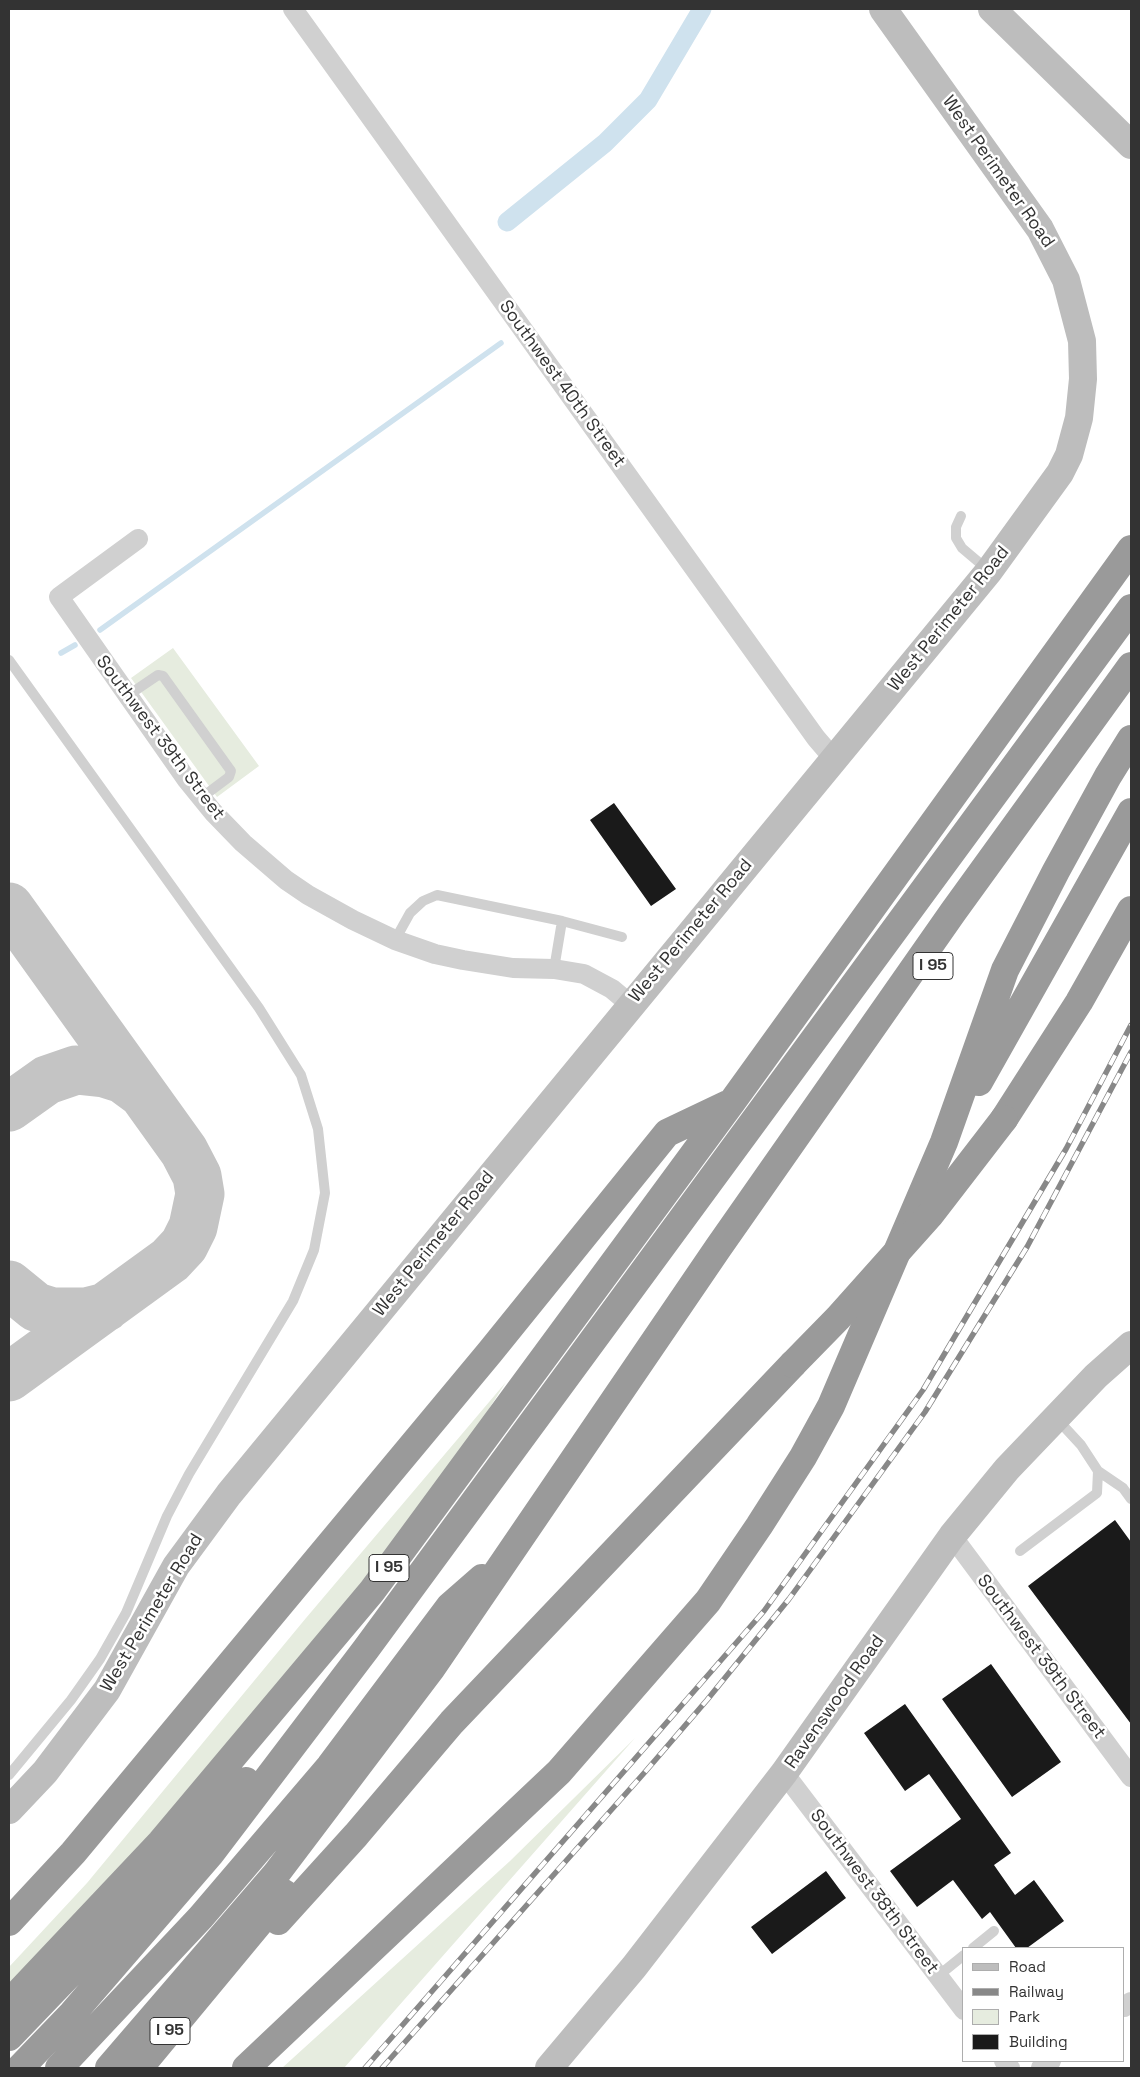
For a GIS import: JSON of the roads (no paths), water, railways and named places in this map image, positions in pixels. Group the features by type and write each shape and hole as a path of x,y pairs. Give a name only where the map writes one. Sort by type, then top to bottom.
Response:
{"highway":[{"name":"I 95","path":"9,2003 161,1842 372,1591 732,1102 1131,549"},
{"path":"20,2068 72,2014 211,1853 366,1649 1131,608"},
{"path":"109,2068 276,1874 431,1669 718,1248 947,920 1131,666"},
{"name":"I 95","path":"139,2068 282,1895 424,1706 738,1245 979,900 1131,690"},
{"path":"246,2068 559,1772 708,1601 798,1465 831,1406 944,1142 1005,970 1065,854 1108,776 1131,739"},
{"path":"944,1142 1131,812"},
{"path":"201,1994 262,1938 356,1835 452,1722 838,1318 930,1215 1004,1119 1079,1002 1131,910"},
{"path":"9,1922 73,1853 490,1352 667,1133 732,1102"},
{"path":"59,2068 201,1917 324,1774 450,1606 509,1556"},
{"path":"9,2037 82,1961 366,1649"},
{"path":"9,1911 73,1853"}],"street":[{"name":"Southwest 40th Street","path":"293,9 805,722 834,759"},
{"name":"West Perimeter Road","path":"9,1810 45,1772 107,1690 176,1566 210,1518 989,571 1052,488 1069,455 1082,398 1082,341 1066,280 1051,246 883,9"},
{"path":"992,9 1131,145"},
{"name":"Southwest 39th Street","path":"138,539 59,597 127,696 201,798 243,843 286,880 330,908 395,940 435,954 463,960 513,968 573,971 593,978 612,989 631,1005"},
{"name":"Ravenswood Road","path":"549,2068 662,1932 784,1773 952,1536 1007,1469 1096,1376 1131,1346"},
{"name":"Southwest 39th Street","path":"952,1536 1131,1777"},
{"name":"Southwest 38th Street","path":"784,1773 962,2007"}],"lane":[{"path":"961,516 956,527 956,538 962,548 989,571"},
{"path":"9,660 259,1008 301,1075 318,1129 325,1193 314,1250 293,1301 189,1474 167,1516 126,1613 100,1659 71,1700 9,1775"},
{"path":"127,696 158,675 163,676 232,771 229,777 201,798"},
{"path":"395,940 410,912 423,901 437,895 622,937"},
{"path":"554,969 562,922"},
{"path":"1056,1418 1081,1445 1098,1471 1123,1488 1131,1499"},
{"path":"1020,1551 1097,1492 1098,1471"},
{"path":"974,1947 994,1931"},
{"path":"938,1976 962,1957"}],"waterway":[{"path":"507,222 605,143 648,100 702,9"},
{"path":"100,630 501,343"},
{"path":"61,653 75,645"}],"railway":[{"path":"365,2068 764,1611 923,1390 1066,1149 1131,1025"},
{"path":"382,2068 645,1772 707,1700 789,1599 925,1412 1027,1247 1131,1052"}]}
